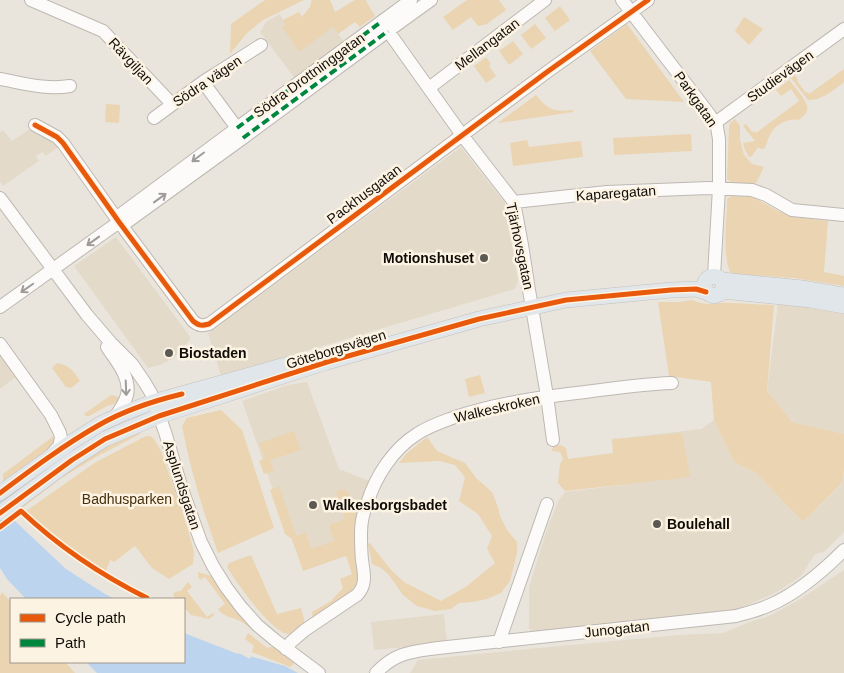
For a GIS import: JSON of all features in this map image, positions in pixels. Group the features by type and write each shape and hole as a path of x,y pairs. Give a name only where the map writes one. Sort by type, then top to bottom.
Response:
{"main road":[{"name":"Göteborgsvägen","path":"4,510 72,460 105,439 159,416 327,362 480,319 563,292 625,285 714,284 802,288 844,295"},
{"name":"Göteborgsvägen","path":"714,284 844,306"},
{"name":"Göteborgsvägen","path":"0,493 100,424 153,402 479,309 531,302"}],"street":[{"name":"Rävgiljan","path":"31,0 103,31 172,104"},
{"name":"Södra Drottninggatan","path":"385,27 411,0"},
{"name":"Södra Drottninggatan","path":"0,307 119,222 126,222 240,133 385,27 431,0"},
{"name":"Mellangatan","path":"428,88 545,0"},
{"name":"Parkgatan","path":"622,0 715,123 719,131 719,188 714,284"},
{"name":"Packhusgatan","path":"119,222 193,321 199,326 209,324 547,72 648,0"},
{"name":"Tjärhovsgatan","path":"385,27 462,135 514,202 553,440"},
{"name":"Studievägen","path":"715,123 844,30"},
{"name":"Södra vägen","path":"154,118 203,82 261,45"},
{"path":"0,79 48,88 70,86"},
{"path":"203,82 240,133"},
{"path":"35,125 57,137 63,143 119,222"},
{"name":"Kaparegatan","path":"514,202 607,192 719,188 759,192 792,210 844,215"},
{"name":"Asplundsgatan","path":"0,198 87,315 122,370 128,383 127,396 116,417"},
{"name":"Asplundsgatan","path":"87,315 132,364 145,383 165,432 204,549 229,592 266,632 319,673"},
{"path":"0,344 50,415 58,430 61,438 59,446 51,456"},
{"name":"Walkeskroken","path":"286,649 300,634 361,591 365,580 361,536 362,521 367,502 380,474 391,459 404,444 417,434 466,413 499,404 652,383 672,383"},
{"path":"50,415 70,433 84,434"},
{"path":"499,642 547,504"},
{"name":"Junogatan","path":"376,673 394,658 404,654 438,648 736,616 768,606 788,596 815,576 844,550"}],"shaded area":[{"path":"312,0 345,43 296,80 260,32 266,22 280,14 283,20 299,12 302,17 310,7"},
{"path":"31,128 60,146 46,156 42,152 36,156 39,161 3,186 0,181 0,132 3,130 12,141"},
{"path":"461,147 505,203 518,281 515,289 221,376 208,333"},
{"path":"116,237 191,338 172,359 160,365 148,368 74,266"},
{"path":"778,303 844,312 844,434 792,422 767,391"},
{"path":"0,354 16,377 0,389"},
{"path":"307,382 339,469 372,482 354,536 300,558 286,527 242,401 288,385"},
{"path":"714,420 734,462 755,472 803,522 842,484 844,470 844,532 824,552 815,554 801,576 777,592 741,608 726,612 538,634 529,629 529,587 548,526 559,500 565,492 622,485 616,439 701,429"},
{"path":"844,570 844,673 410,673 418,660 678,635 723,633 769,616 797,601"},
{"path":"444,614 447,643 374,650 371,622"}],"green space":[{"path":"265,0 304,0 263,20 247,33 230,54 231,24"},
{"path":"312,0 330,0 335,12 355,0 367,0 375,16 360,27 355,22 338,34 333,27 299,52 282,27 285,25 283,20 299,12 302,17 310,7"},
{"path":"467,0 499,0 506,10 487,24 478,26 471,17 453,30 443,17"},
{"path":"560,6 570,20 555,31 545,18"},
{"path":"744,17 763,29 749,45 735,31"},
{"path":"535,24 546,38 531,49 521,35"},
{"path":"627,24 684,102 626,99 590,51"},
{"path":"513,41 523,54 509,65 499,51"},
{"path":"486,57 491,64 489,66 496,76 486,83 474,66"},
{"path":"844,69 844,82 827,94 813,100 808,100 791,78 795,75 797,81 806,93 808,92 809,94"},
{"path":"789,80 804,99 807,108 806,112 799,120 779,124 770,135 765,148 761,149 758,147 752,156 749,157 743,143 755,141 743,126 746,124 752,132 756,133 799,101 791,89 781,96 776,90"},
{"path":"536,95 544,104 552,109 561,111 573,110 573,112 499,123 499,122"},
{"path":"106,104 120,105 119,123 105,122"},
{"path":"735,119 740,126 740,140 744,155 752,164 764,167 754,184 733,183 727,179 729,127 730,123"},
{"path":"691,134 692,151 614,155 613,138"},
{"path":"527,140 529,147 581,141 583,157 513,166 510,143"},
{"path":"731,196 753,197 793,217 828,221 824,272 844,276 844,286 794,278 734,274 730,272 726,255 726,237 727,199"},
{"path":"692,300 707,304 774,305 767,391 792,422 844,434 842,483 803,522 755,472 734,462 714,420 711,382 669,376 658,302"},
{"path":"57,363 71,369 80,381 71,388 66,387 52,368"},
{"path":"480,375 485,393 469,397 465,379"},
{"path":"111,395 119,397 118,401 89,416 84,414"},
{"path":"221,410 242,430 274,528 218,553 197,490 182,426 187,418"},
{"path":"138,430 140,434 96,457 60,479 17,512 15,510 94,454"},
{"path":"294,431 301,450 270,460 274,471 264,474 259,461 265,459 259,443"},
{"path":"682,433 690,477 565,491 558,483 560,464 563,459 560,452 552,451 553,446 561,445 565,447 568,459 613,453 612,440 614,438"},
{"path":"55,435 53,445 3,483 3,474"},
{"name":"Badhusparken","path":"146,436 154,439 161,451 194,552 193,564 169,579 152,568 135,546 114,562 110,560 106,571 64,543 26,511 96,462"},
{"path":"427,437 437,451 465,463 476,478 492,492 507,530 517,542 517,553 510,581 501,593 487,599 459,603 451,609 435,611 417,606 403,595 389,575 381,568 372,564 368,544 370,543 391,570 404,582 441,601 467,586 495,563 487,549 492,536 478,514 459,501 465,477 455,465 439,461 399,463 406,454"},
{"path":"279,486 296,536 306,533 311,549 334,541 329,525 345,519 336,492 342,489 350,493 348,497 360,502 366,488 362,574 355,590 313,620 312,612 331,601 343,588 340,579 352,574 346,556 303,571 292,539 285,534 270,490"},
{"path":"251,555 277,614 301,608 304,623 289,634 282,632 265,617 246,595 227,567 229,563"},
{"path":"198,572 211,576 269,642 242,622 221,612 218,609 225,604 205,577 201,580 198,577"},
{"path":"188,582 192,587 187,591 207,617 213,613 214,615 209,619 191,615 185,608 185,598 175,598 173,595 175,592 181,591"},
{"path":"2,592 10,601 10,663 66,663 75,673 0,673 0,596"},
{"path":"248,633 268,648 274,646 294,661 293,665 290,667 252,652 254,646 245,639"}],"water":[{"path":"0,499 16,522 66,569 113,598 25,598 7,579 0,568"},
{"path":"185,631 239,653 285,666 298,673 97,673 87,663 185,663"}],"pier":[{"path":"185,629 252,654 250,659 185,633"}],"marked path":[{"path":"237,128 381,22"},
{"path":"243,138 388,31"}],"cycle path":[{"path":"35,125 57,137 63,143 193,321 199,325 207,325 547,72 648,0"},
{"path":"0,513 72,460 105,439 159,416 327,362 479,319 566,300 671,290 696,289 706,292"},
{"path":"0,493 36,466 99,425 139,406 182,394"},
{"path":"0,527 21,511 81,559 113,580 147,598"}],"place":[{"name":"Motionshuset","path":"484,258"},
{"name":"Biostaden","path":"169,353"},
{"name":"Walkesborgsbadet","path":"313,505"},
{"name":"Boulehall","path":"657,524"}]}
